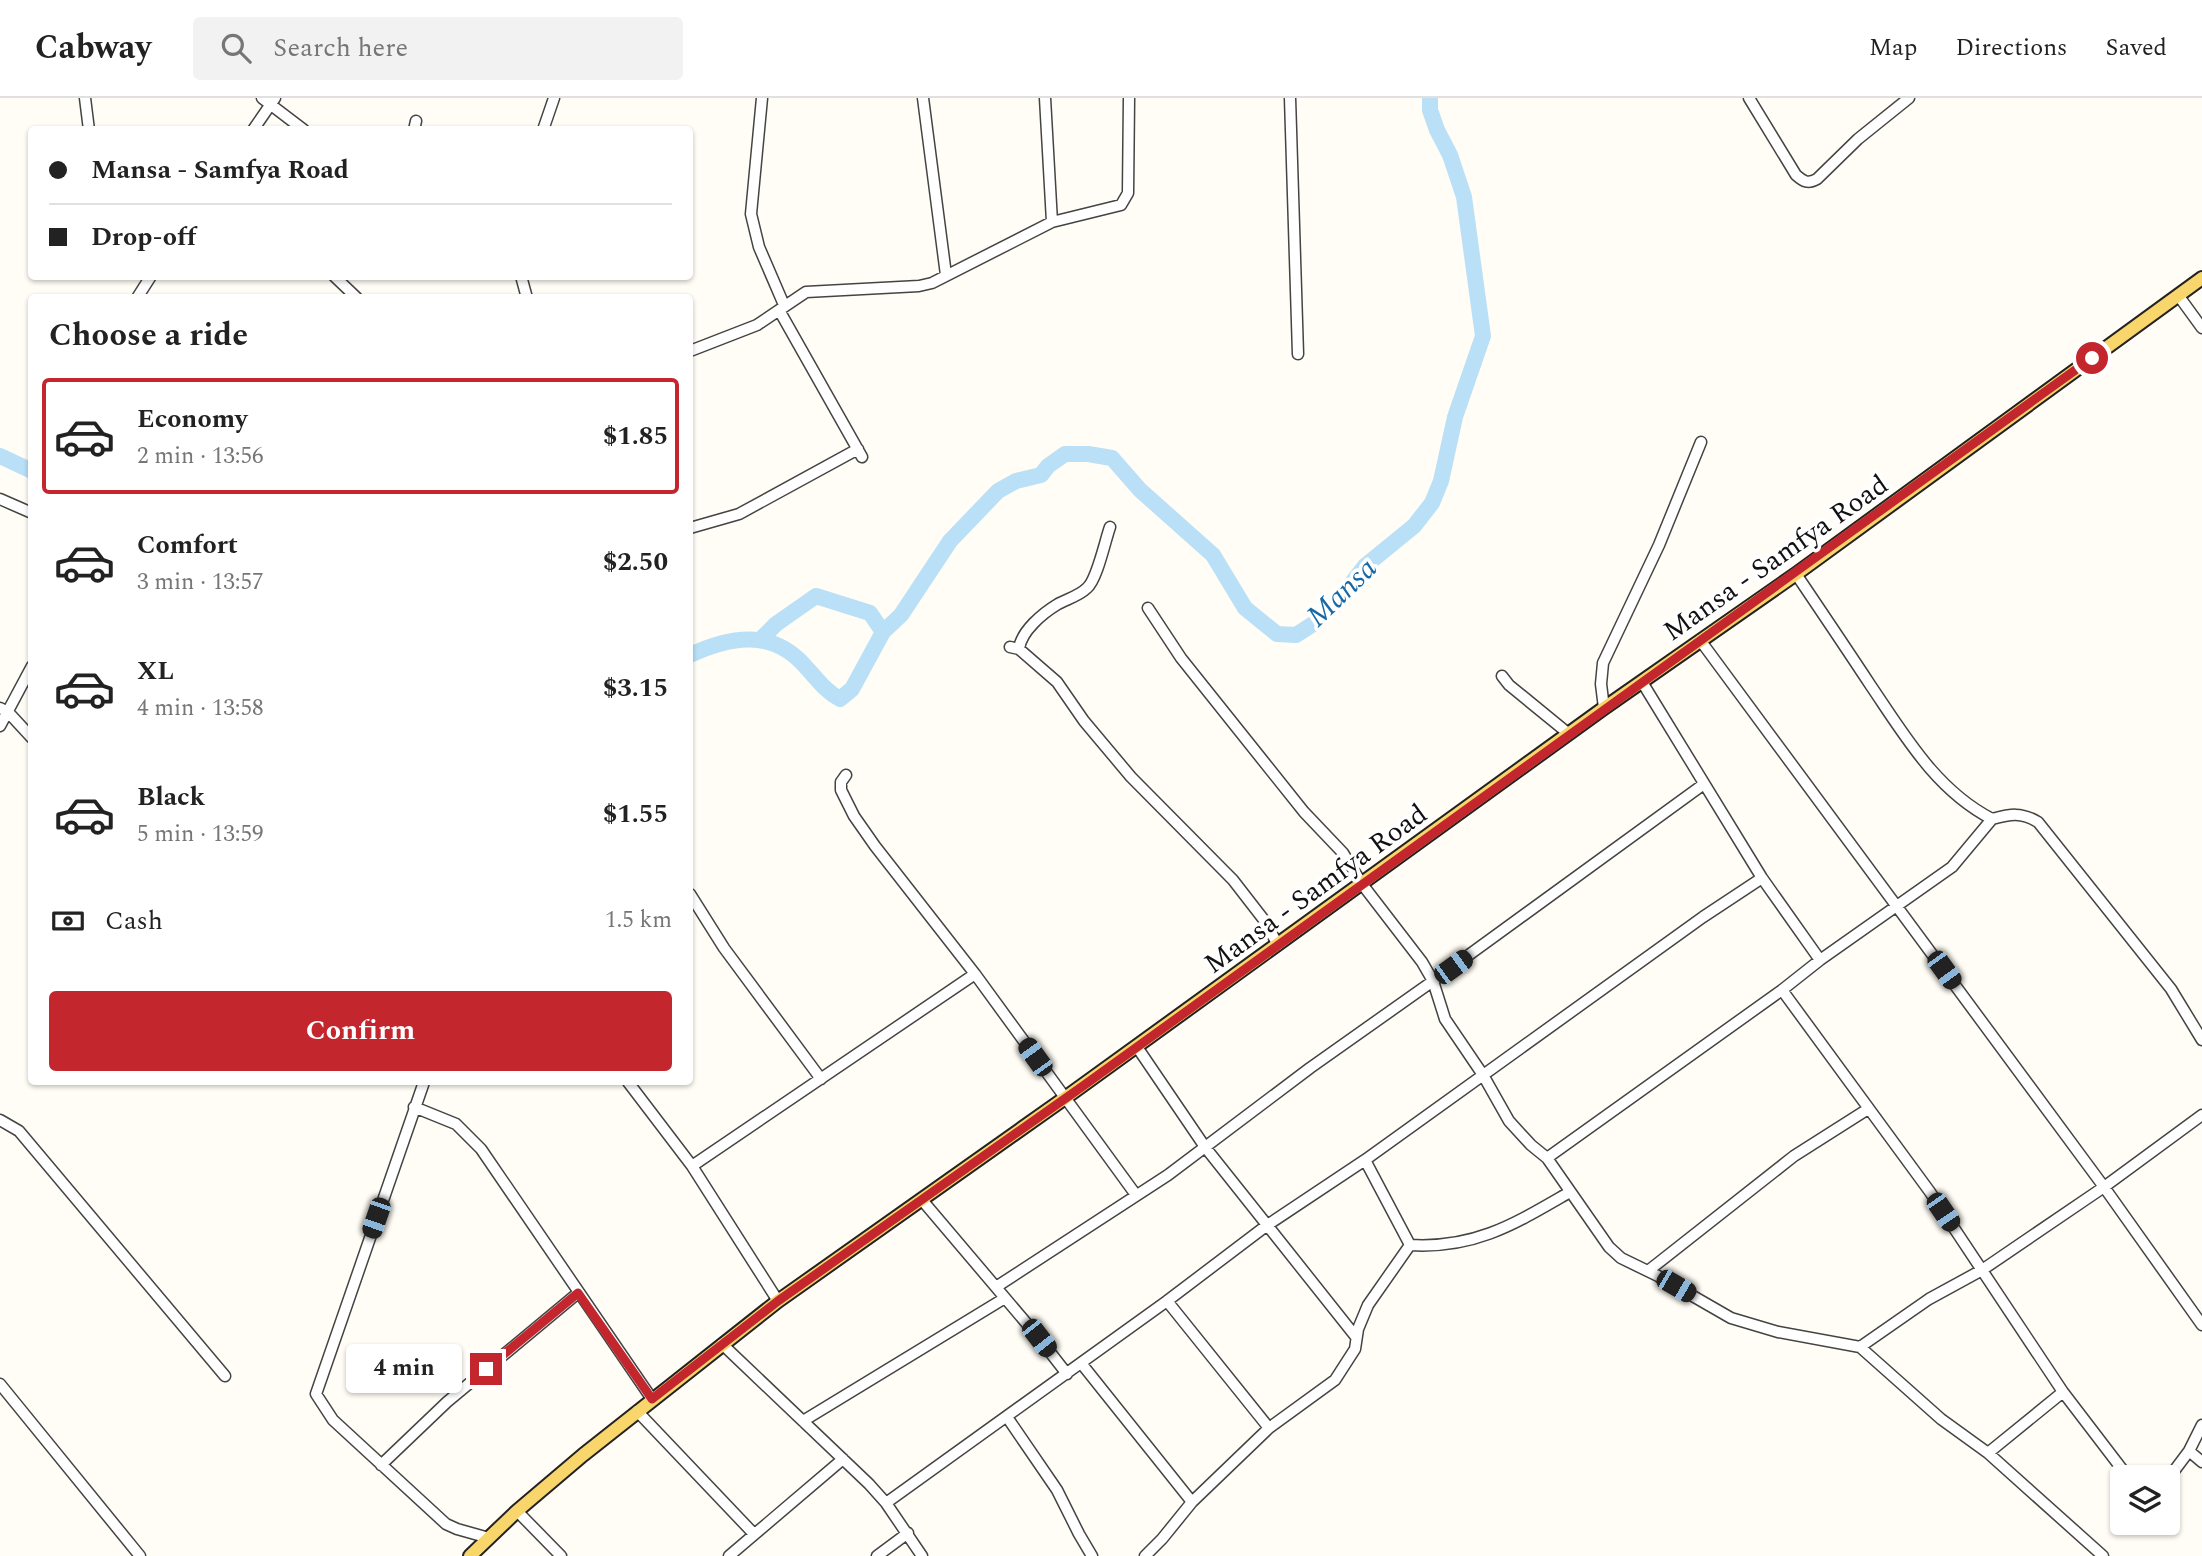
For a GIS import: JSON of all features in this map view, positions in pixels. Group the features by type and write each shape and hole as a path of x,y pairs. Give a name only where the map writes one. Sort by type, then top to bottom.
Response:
{"main road":[{"name":"Mansa - Samfya Road","path":"470,1556 517,1511 637,1411 778,1301 1137,1047 1604,708 1796,574 2202,278"}],"street":[{"path":"85,98 88,126"},
{"path":"544,126 554,98"},
{"path":"693,527 738,514 860,453 782,308 759,247 751,214 762,98"},
{"path":"923,98 946,275"},
{"path":"1045,98 1052,222"},
{"path":"693,350 757,325 797,296 816,289 919,286 932,283 1052,222 1121,205 1128,193 1129,98"},
{"path":"1290,98 1298,354"},
{"path":"1749,98 1796,175 1810,183 1857,139 1909,98"},
{"path":"255,126 269,100 299,126"},
{"path":"338,280 353,294"},
{"path":"2178,295 2202,328"},
{"path":"1604,708 1601,684 1603,663 1659,545 1701,442"},
{"path":"0,499 28,511"},
{"path":"1110,527 1099,559 1097,575 1088,588 1058,604 1040,618 1015,648 1057,682 1070,697 1084,721 1146,794 1233,880 1264,920 1279,945"},
{"path":"1796,574 1911,746 1938,780 1971,809 1992,819"},
{"path":"1148,608 1181,658 1304,813 1343,853 1362,884 1422,962 1433,981 1445,1018 1483,1075 1509,1121 1547,1157 1609,1247 1621,1258 1745,1324 1860,1347 1932,1411 1988,1453 2103,1556"},
{"path":"1700,640 2104,1187 2202,1325"},
{"path":"0,726 4,710 28,672"},
{"path":"1502,676 1508,685 1569,734"},
{"path":"1642,682 1762,878 1820,960"},
{"path":"4,710 28,734"},
{"path":"846,775 841,782 841,790 854,816 975,974 1136,1195"},
{"path":"996,1287 1168,1175 1310,1068 1704,784"},
{"path":"1547,1157 1952,867 1992,819 2012,813 2024,814 2038,822 2171,989 2202,1040"},
{"path":"886,1503 1167,1301 1266,1226 1365,1160 1762,878"},
{"path":"693,899 724,948 821,1079"},
{"path":"692,1166 975,974"},
{"path":"1782,990 1930,1192 2063,1392 2119,1465"},
{"path":"1137,1047 1205,1147 1356,1337"},
{"path":"423,1085 316,1394 332,1420 446,1524 457,1530 489,1538"},
{"path":"630,1085 692,1166 778,1301"},
{"path":"414,1107 444,1118 466,1132 481,1149 652,1399"},
{"path":"1648,1271 1794,1156 1868,1109"},
{"path":"1860,1347 1929,1299 1982,1270 2104,1187 2202,1115"},
{"path":"0,1121 19,1131 225,1376"},
{"path":"1365,1160 1410,1245"},
{"path":"1410,1245 1427,1246 1478,1238 1507,1228 1570,1192"},
{"path":"922,1200 1066,1374"},
{"path":"1145,1556 1192,1502 1269,1428 1335,1380 1355,1349 1356,1337 1368,1305 1410,1245"},
{"path":"381,1465 457,1394 578,1293"},
{"path":"803,1421 1005,1298"},
{"path":"1167,1301 1269,1428"},
{"path":"722,1344 886,1503 922,1556"},
{"path":"1081,1363 1192,1502"},
{"path":"0,1384 140,1556"},
{"path":"1988,1453 2063,1392"},
{"path":"637,1411 754,1534"},
{"path":"1007,1416 1057,1490 1093,1556"},
{"path":"2178,1465 2202,1425"},
{"path":"2189,1451 2202,1462"},
{"path":"729,1556 843,1459"},
{"path":"517,1511 561,1556"},
{"path":"877,1556 908,1533"}],"waterway":[{"name":"Mansa","path":"693,654 736,640 765,641 792,654 825,688 840,699 852,689 883,632 901,615 950,541 998,491 1016,481 1041,475 1048,466 1065,454 1112,458 1140,490 1213,555 1245,608 1277,634 1296,635 1313,624 1335,605 1365,566 1414,526 1432,503 1441,481 1455,417 1483,336 1464,197 1450,155 1430,110 1430,98"},
{"name":"Mansa","path":"0,456 28,469"},
{"name":"Mansa","path":"761,639 776,624 816,596 870,613 883,632"}],"route":[{"path":"486,1369 578,1293 652,1399 778,1301 1083,1086 2092,358"}]}
